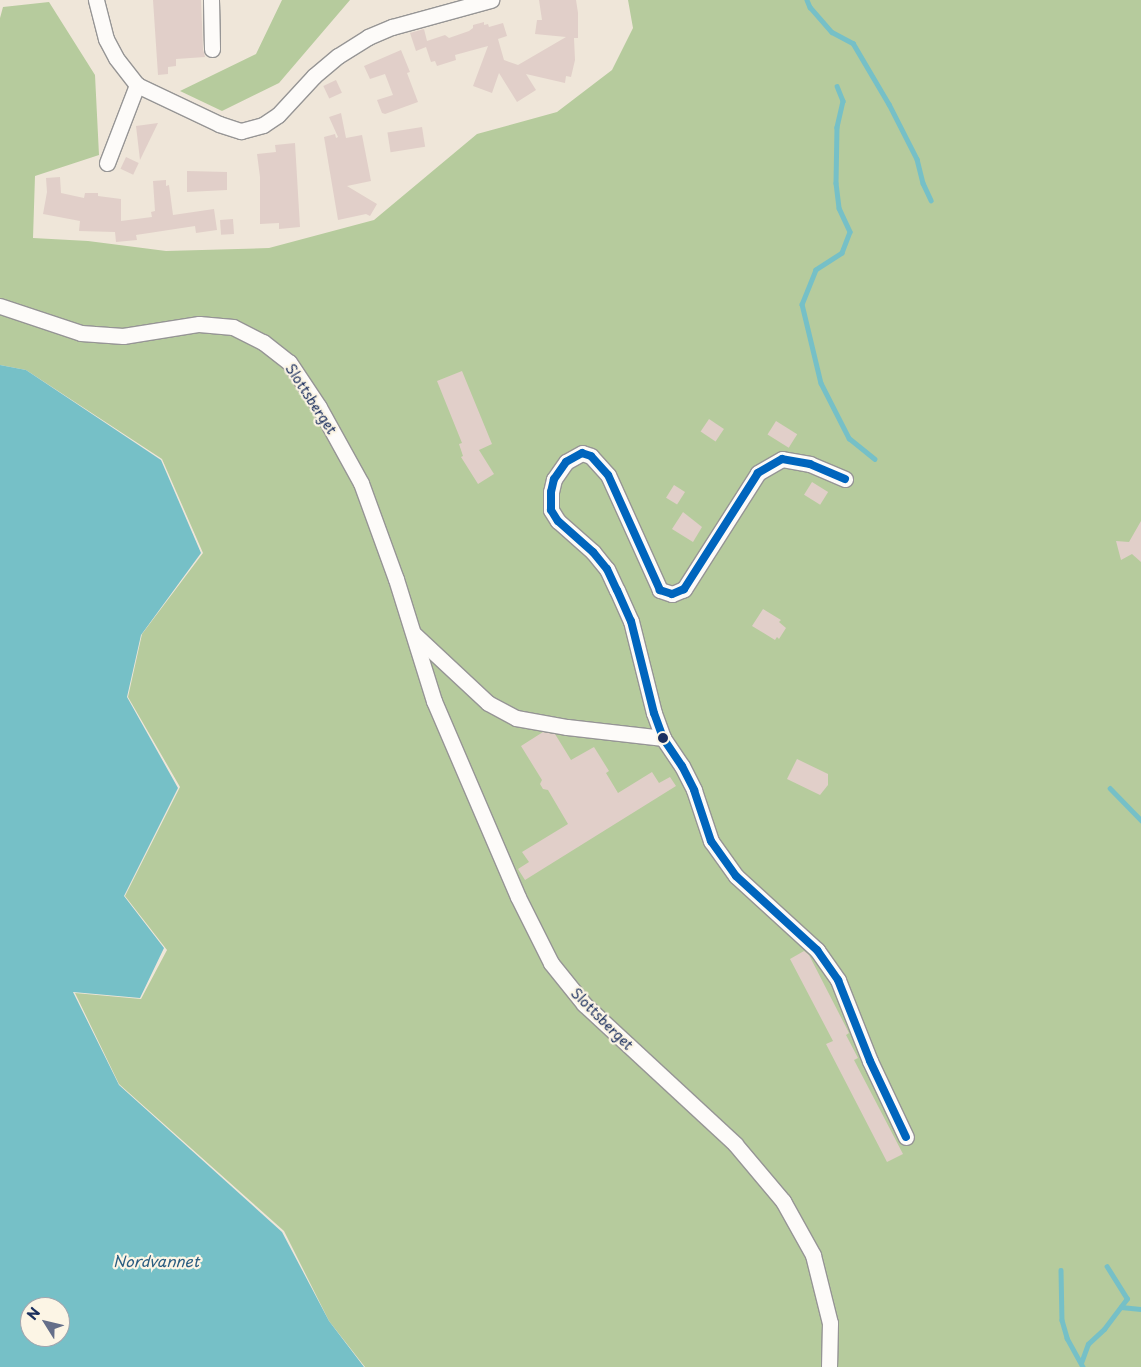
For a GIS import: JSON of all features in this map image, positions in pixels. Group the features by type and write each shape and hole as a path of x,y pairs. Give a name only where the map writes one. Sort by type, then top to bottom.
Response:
{"street":[{"path":"96,0 106,39 116,58 137,85 219,124 241,131 262,125 278,115 314,76 338,56 368,37 392,27 491,0"},
{"path":"211,0 212,49"},
{"path":"107,163 137,85"},
{"name":"Slottsberget","path":"0,306 81,334 123,336 199,324 233,327 263,342 289,362 318,407 361,483 414,634 423,669 434,700 518,897 551,963 584,1004 735,1144 783,1201 812,1255 830,1323 829,1367"},
{"path":"846,479 810,464 782,460 758,473 684,589 672,594 660,590 652,576 608,475 592,456 582,453 566,462 554,479 551,492 551,510 558,521 593,552 610,576 630,621 654,713 663,738 682,766 694,790 710,840 736,876 817,950 838,980 870,1061 906,1137"},
{"name":"Slottsberget","path":"414,634 488,703 516,718 567,727 663,738"}],"green space":[{"path":"282,0 350,0 279,83 222,111 180,91 256,54"},
{"path":"628,0 1141,0 1141,1367 365,1367 329,1321 284,1231 119,1084 75,993 141,999 167,950 125,896 180,787 128,697 142,634 203,553 162,459 26,370 0,365 0,18 3,7 49,2 95,75 99,155 35,176 33,238 88,241 166,251 269,248 374,220 477,134 557,112 612,70 633,28"}],"water":[{"name":"Nordvannet","path":"0,365 26,370 161,460 201,553 141,635 127,697 178,788 124,896 164,948 140,998 73,992 119,1085 282,1232 329,1321 364,1367 0,1367"}],"building":[{"path":"153,0 201,0 205,57 176,59 176,66 168,67 168,74 158,75"},
{"path":"539,0 576,0 578,38 574,38 575,60 571,77 566,76 565,83 526,74 536,90 517,102 499,73 492,93 473,86 488,46 455,55 456,60 437,66 435,61 431,62 426,47 416,51 410,33 424,29 427,41 445,35 449,38 469,31 473,28 473,25 484,22 484,25 488,24 489,27 503,23 507,36 498,39 504,60 518,65 566,37 535,34 537,20 542,20"},
{"path":"401,50 410,72 407,73 418,102 385,114 382,113 377,100 393,95 385,74 370,79 364,66"},
{"path":"336,80 342,93 329,99 323,86"},
{"path":"341,113 346,138 362,135 371,181 347,186 377,204 370,216 366,214 338,220 324,137 335,134 336,138 338,137 329,117"},
{"path":"158,123 140,160 136,126"},
{"path":"422,127 425,147 391,152 387,132"},
{"path":"295,143 300,227 279,229 279,223 260,224 260,177 257,154 276,152 275,145"},
{"path":"126,157 139,163 133,175 121,169"},
{"path":"187,171 227,172 227,190 187,192"},
{"path":"60,177 61,193 84,198 85,193 98,193 98,196 121,199 121,221 152,217 151,212 155,211 153,181 166,180 166,186 169,185 173,215 214,209 217,230 196,233 195,226 136,235 137,240 116,242 115,232 79,231 80,221 43,214 47,192 46,178"},
{"path":"233,219 234,234 221,235 220,220"},
{"path":"462,371 492,444 479,450 494,474 478,484 461,457 463,456 459,444 462,443 437,381"},
{"path":"709,419 724,429 716,442 701,431"},
{"path":"776,421 797,434 789,448 768,435"},
{"path":"812,482 828,492 820,505 804,495"},
{"path":"674,485 685,492 677,505 666,498"},
{"path":"683,512 702,527 693,542 672,529"},
{"path":"1141,521 1141,562 1132,554 1121,560 1116,541 1129,542"},
{"path":"763,609 781,620 779,622 786,628 779,639 777,637 775,640 752,626"},
{"path":"543,732 555,734 571,760 594,747 609,771 606,773 618,793 652,772 659,783 670,777 676,786 525,880 518,869 529,862 522,852 568,824 548,790 543,789 540,784 542,780 521,746"},
{"path":"797,759 828,774 828,785 820,795 787,779"},
{"path":"804,951 809,955 849,1033 846,1035 858,1058 854,1060 903,1154 887,1162 826,1044 833,1041 790,959"}],"waterway":[{"path":"807,0 810,7 832,32 853,43 889,104 917,159 923,183 931,200"},
{"path":"837,86 843,101 837,127 836,183 839,208 850,232 842,253 816,270 802,304 821,383 849,438 875,459"},
{"path":"1110,788 1141,820"},
{"path":"1081,1363 1088,1344 1104,1329 1127,1299 1107,1267"},
{"path":"1061,1270 1062,1320 1067,1338 1083,1367"},
{"path":"1121,1307 1141,1309"}],"transit line":[{"path":"845,479 810,464 782,459 758,473 684,589 672,594 660,590 608,475 591,456 582,453 566,462 554,479 551,492 551,510 558,521 593,552 607,569 631,621 654,713 663,738 682,766 694,790 711,841 736,876 817,950 838,980 870,1061 906,1137"}]}
